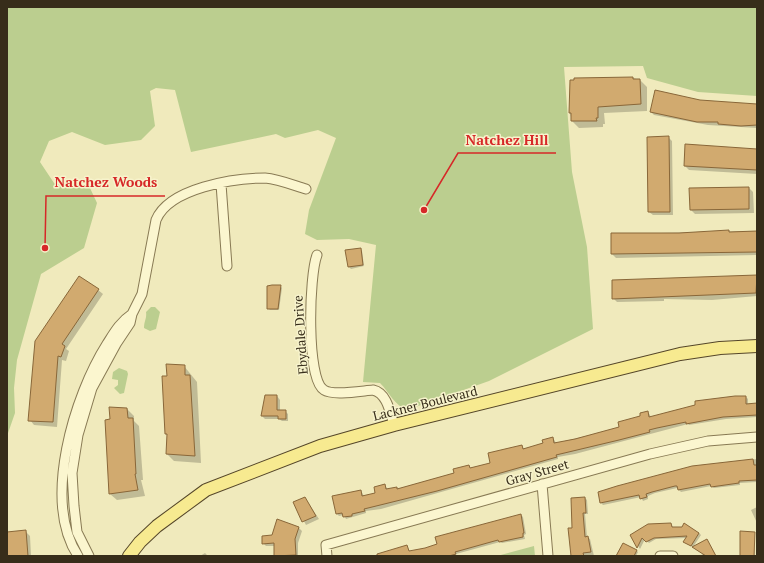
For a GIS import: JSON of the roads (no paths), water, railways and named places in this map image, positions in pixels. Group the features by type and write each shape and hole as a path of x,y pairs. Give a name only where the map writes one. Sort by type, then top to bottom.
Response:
{"main road":[{"name":"Lackner Boulevard","path":"129,556 140,542 157,526 206,490 336,440 680,354 720,348 757,346"}],"street":[{"path":"89,556 77,532 74,506 72,473 78,435 92,388 116,344 130,323 132,314 146,285 156,220 159,213 166,206 189,191 234,180 266,178 306,189"},
{"path":"220,184 227,266"},
{"name":"Ebydale Drive","path":"317,256 313,269 310,289 314,368 317,384 322,390 329,393 373,390 378,391 383,396 394,425"},
{"path":"78,556 70,544 65,524 62,492 64,463 72,422 81,394 97,360 124,319 132,314"},
{"name":"Gray Street","path":"327,556 326,545 650,454 701,443 757,437"},
{"path":"542,484 548,556"},
{"path":"660,556 673,556"}],"place":[{"name":"Natchez Hill","path":"424,210"},
{"name":"Natchez Woods","path":"45,248"}]}
